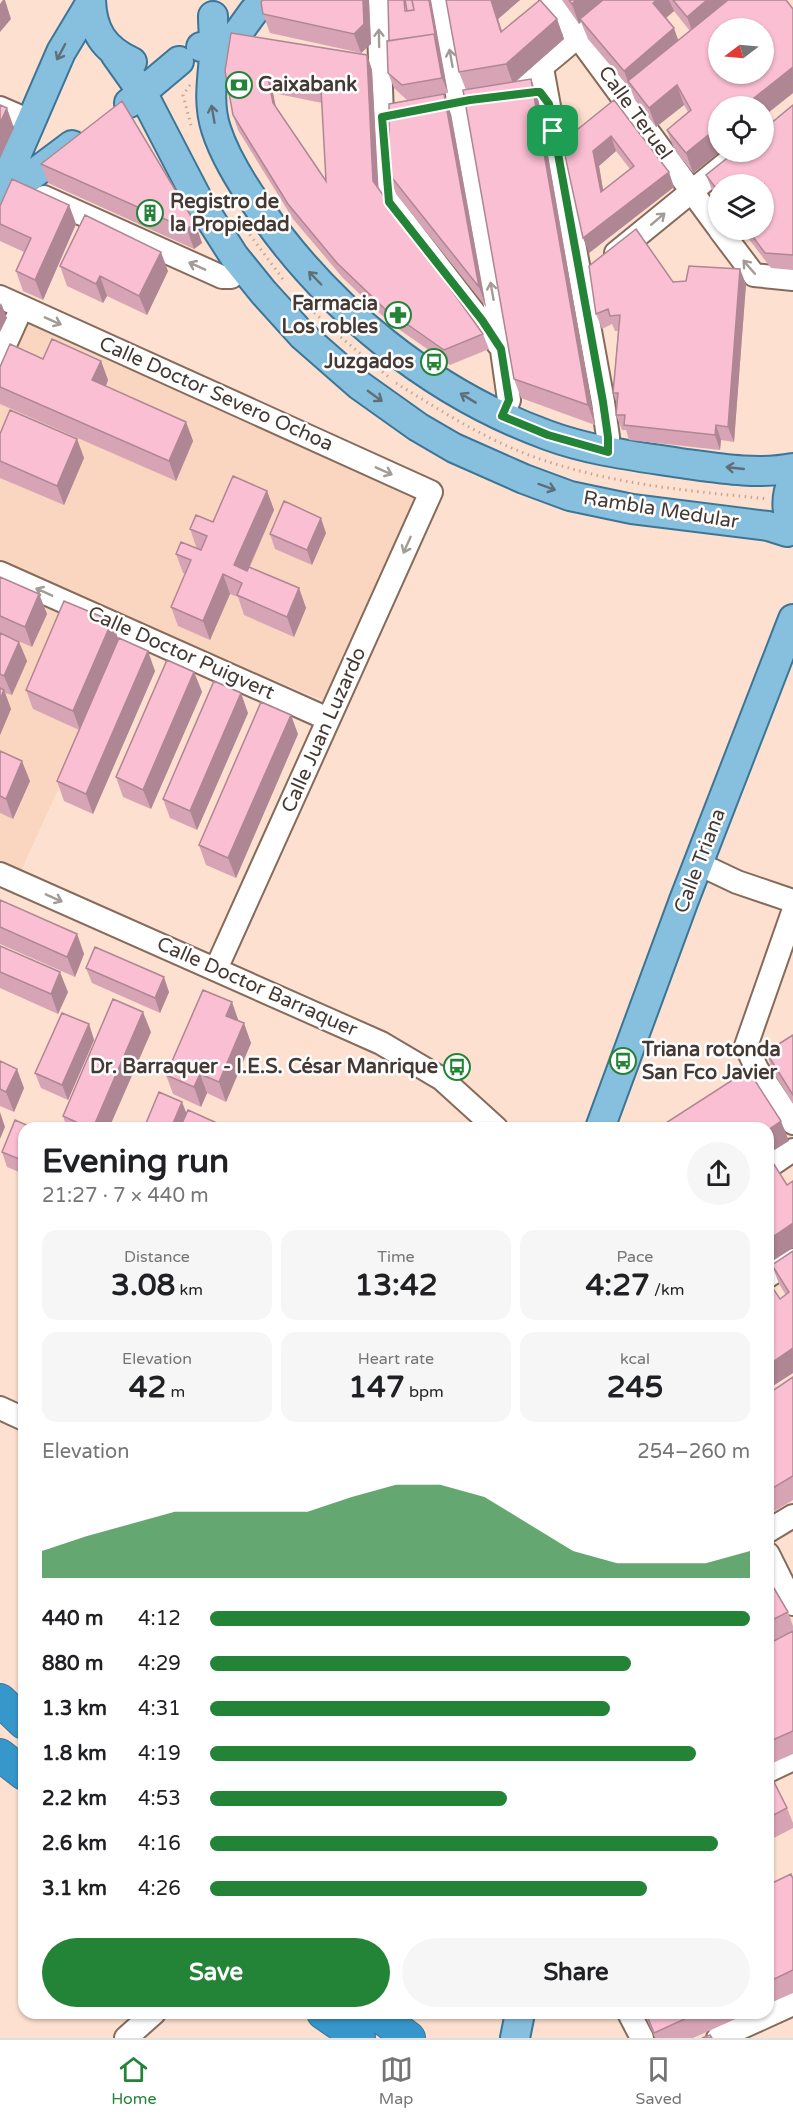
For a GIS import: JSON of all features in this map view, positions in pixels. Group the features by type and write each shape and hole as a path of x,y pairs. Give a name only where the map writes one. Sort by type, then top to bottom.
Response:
{"highway":[{"path":"0,1700 18,1717"},
{"path":"0,1714 18,1728"},
{"path":"0,1755 18,1769"},
{"path":"332,2019 359,2038"},
{"path":"383,2019 409,2038"}],"main road":[{"path":"0,204 12,187 142,92 216,49 266,0"},
{"path":"12,187 30,121 61,52 91,1"},
{"name":"Rambla Medular","path":"91,1 93,21 102,39 142,92 197,198 234,256 303,336 359,385 418,427 454,448 524,479 570,496 632,509 768,526 787,532 793,530"},
{"path":"213,8 207,33 216,49 211,90 212,109 216,128 230,161 276,232 301,263 359,320 395,350 477,404 548,435 608,452 691,464 771,472 793,468"},
{"path":"115,54 135,64 158,66 216,49"},
{"path":"793,479 787,496 787,513 793,530"},
{"name":"Calle Triana","path":"601,1120 793,619"},
{"path":"515,2038 519,2019"}],"street":[{"path":"378,0 372,65 393,115 389,202 482,320 501,349"},
{"path":"440,0 448,105 501,349 509,400 502,416"},
{"name":"Calle Teruel","path":"551,0 708,213"},
{"path":"504,95 542,68 617,0"},
{"path":"542,68 603,402 608,452"},
{"path":"448,105 504,95 540,92 549,104"},
{"path":"0,108 30,121"},
{"path":"553,131 563,140 573,142"},
{"path":"581,284 727,162"},
{"path":"12,187 34,192 222,277 231,277 236,268 234,256"},
{"name":"Calle Teruel","path":"728,240 754,274 793,279"},
{"name":"Calle Doctor Severo Ochoa","path":"0,297 431,492"},
{"path":"0,356 22,307"},
{"name":"Calle Juan Luzardo","path":"216,969 431,492"},
{"name":"Calle Doctor Puigvert","path":"0,573 328,719"},
{"path":"699,864 737,882 793,902"},
{"name":"Calle Doctor Barraquer","path":"0,874 381,1043 442,1079 489,1122"},
{"path":"793,912 746,1046 757,1069 793,1123"},
{"path":"774,1163 793,1150"},
{"path":"774,1272 793,1260"},
{"path":"0,1408 18,1416"},
{"path":"774,1527 793,1516"},
{"path":"774,1566 793,1604"},
{"path":"774,1768 793,1759"},
{"path":"774,2013 793,2004"},
{"path":"126,2038 147,2019"},
{"path":"632,2019 642,2038"},
{"path":"718,2038 760,2019"}],"shaded area":[{"path":"25,319 415,497 327,702 134,622 0,561 0,377"},
{"path":"0,584 125,642 21,871 0,861"}],"building":[{"path":"263,0 363,0 364,24 354,34 263,14 261,2"},
{"path":"388,0 404,0 405,11 414,10 412,0 429,0 436,39 434,34 389,41"},
{"path":"405,0 412,0 414,10 407,11"},
{"path":"446,0 491,0 501,32 540,0 557,19 506,64 459,72"},
{"path":"603,0 657,0 653,3 674,28 624,71 580,19"},
{"path":"673,0 707,0 687,17"},
{"path":"728,0 786,0 793,9 793,67 774,82 774,18 708,18 708,84 772,84 757,96 708,96 708,135 686,153 667,130 691,110 677,85 649,108 628,81"},
{"path":"231,33 367,55 373,181 483,334 444,350 384,308 337,263 288,204 233,115 225,71","holes":["268,78 321,89 326,181 273,103"]},
{"path":"434,34 442,78 402,85 388,73 387,41"},
{"path":"531,79 588,405 514,379 463,90"},
{"path":"444,94 479,287 389,174 389,104"},
{"path":"614,100 669,172 583,238 562,142","holes":["611,136 634,166 601,192 593,151"]},
{"name":"Registro de la Propiedad","path":"122,101 195,223 187,229 41,164"},
{"path":"0,105 7,108 0,123"},
{"path":"793,105 793,255 765,253 755,240 774,240 774,174 708,174 708,178 706,175 722,162 774,162 774,121"},
{"path":"12,179 69,205 35,280 16,271 31,238 0,224 0,206"},
{"path":"85,215 161,252 139,296 100,276 96,284 60,266"},
{"path":"636,229 673,282 686,281 689,266 740,269 728,427 716,425 715,435 624,425 625,415 616,415 618,393 613,393 620,315 610,316 608,309 596,314 589,266"},
{"path":"52,339 101,361 92,380 186,422 169,461 0,387 0,367 10,344 43,359"},
{"path":"10,410 77,439 57,486 0,461 0,434"},
{"path":"233,476 267,491 234,565 247,571 249,567 299,588 287,617 237,595 242,583 223,574 203,621 171,607 191,560 176,554 181,542 201,550 207,536 190,529 196,515 213,522"},
{"path":"284,501 321,518 307,550 270,534"},
{"path":"0,577 39,594 25,627 0,616"},
{"path":"64,601 112,621 73,711 26,690"},
{"path":"0,633 19,642 4,676 0,674"},
{"path":"119,638 148,651 86,794 57,781"},
{"path":"167,660 194,672 143,790 116,777"},
{"path":"214,681 241,693 190,811 163,799"},
{"path":"261,702 291,715 228,858 199,845"},
{"path":"0,751 22,761 6,799 0,796"},
{"path":"0,900 77,934 67,957 0,927"},
{"path":"0,946 60,972 51,994 0,972"},
{"path":"95,947 164,977 155,998 86,968"},
{"path":"203,990 232,1002 226,1016 244,1023 219,1082 200,1074 194,1087 166,1075"},
{"path":"113,999 143,1012 96,1122 76,1122 63,1116"},
{"path":"62,1013 89,1024 62,1085 35,1073"},
{"path":"793,1035 793,1095 766,1052"},
{"path":"0,1061 17,1069 6,1092 0,1089"},
{"path":"748,1070 781,1121 774,1126 774,1122 667,1122"},
{"path":"159,1092 182,1102 174,1122 146,1122"},
{"path":"188,1110 215,1122 183,1122"},
{"path":"15,1120 20,1122 18,1159 2,1152"},
{"path":"774,1164 787,1185 793,1181 793,1223 774,1236"},
{"path":"793,1251 793,1348 774,1361 774,1290 780,1299 789,1292 774,1268 774,1264"},
{"path":"793,1377 793,1476 774,1487 774,1390"},
{"path":"774,1588 788,1612 774,1619"},
{"path":"793,1631 793,1731 774,1739 774,1641"},
{"path":"774,1782 787,1808 774,1815"},
{"path":"791,1874 793,1879 793,1970 774,1979 774,1882"},
{"path":"648,2019 685,2019 654,2033"}],"place":[{"name":"Caixabank","path":"239,85"},
{"name":"Registro de la Propiedad","path":"150,213"},
{"name":"Farmacia Los robles","path":"398,315"},
{"name":"Juzgados","path":"434,362"},
{"name":"Triana rotonda San Fco Javier","path":"623,1061"},
{"name":"Dr. Barraquer - I.E.S. César Manrique","path":"457,1067"}],"route":[{"path":"540,92 549,104 553,131 603,402 608,452 548,435 502,416 509,400 501,349 482,320 389,202 382,117 470,100 540,92"}]}
